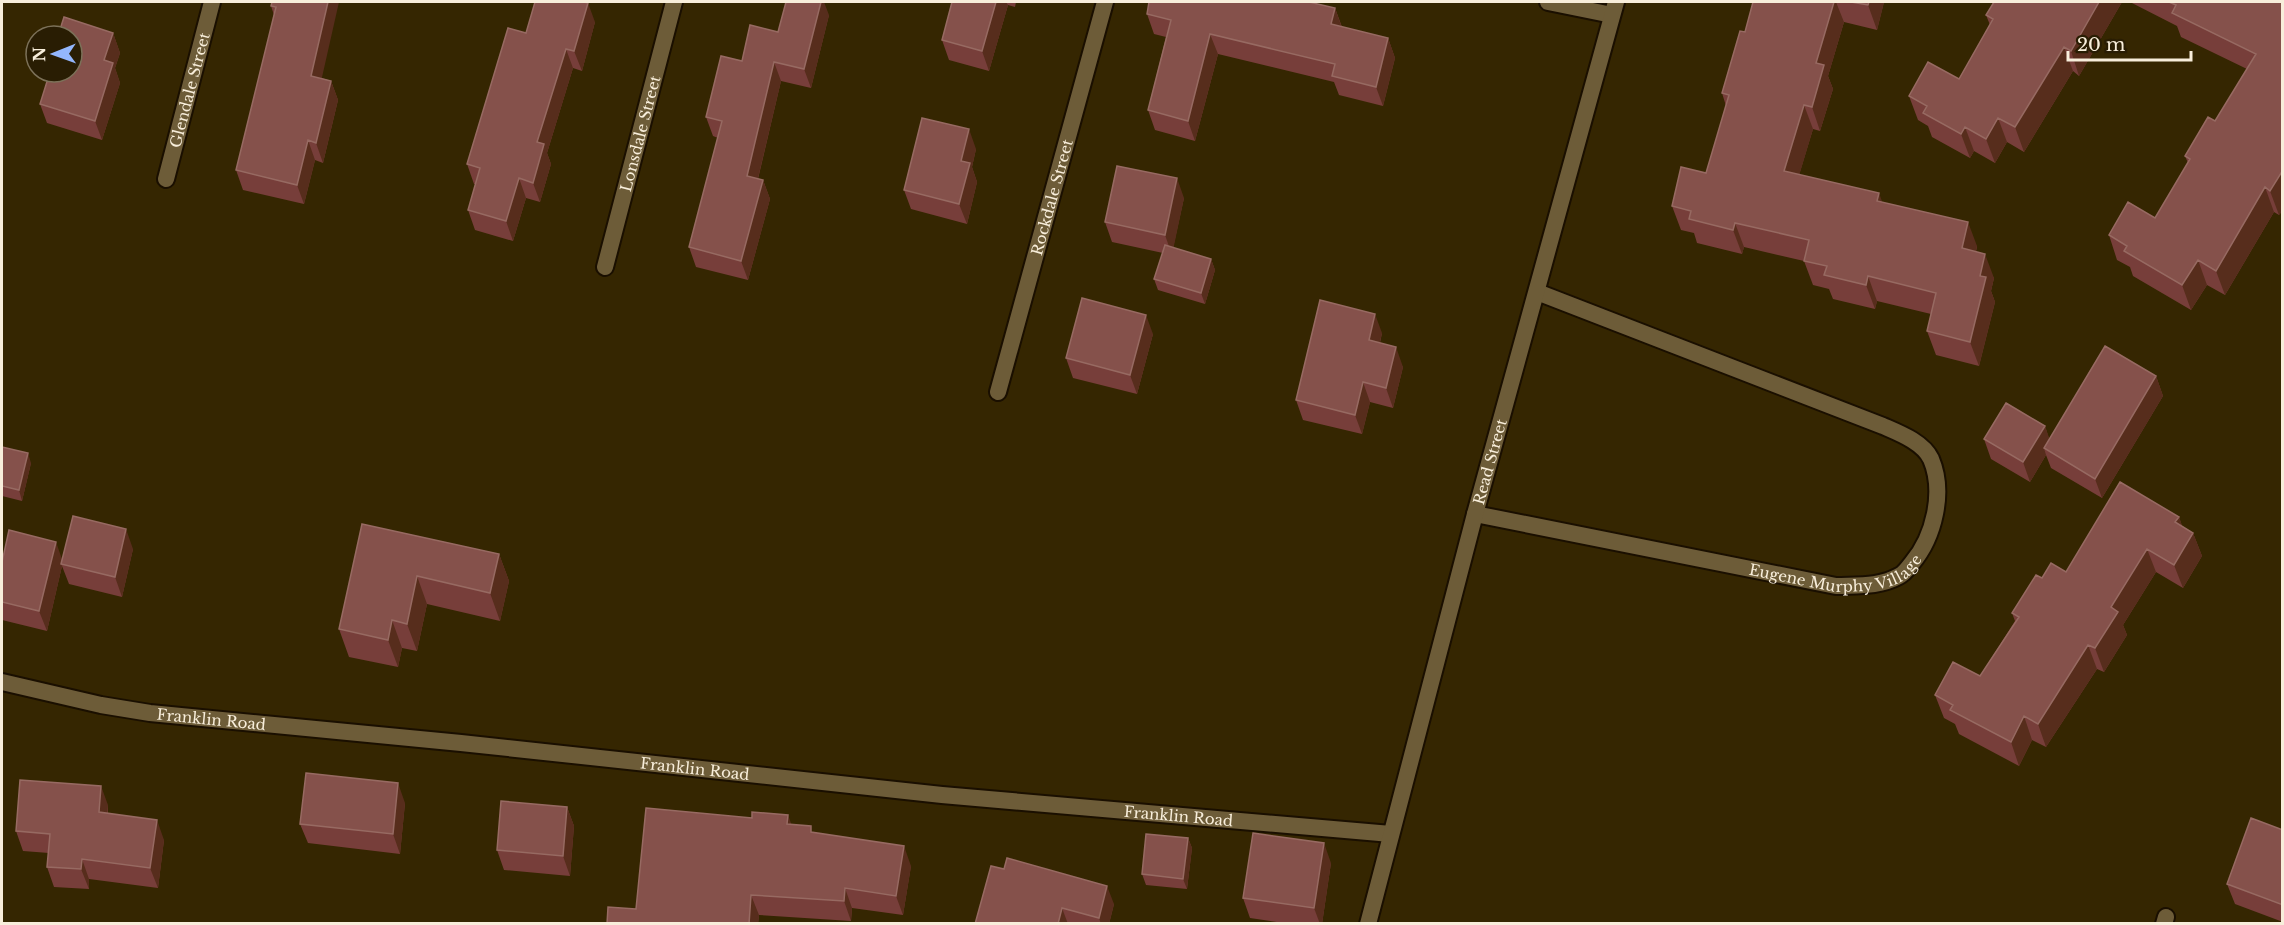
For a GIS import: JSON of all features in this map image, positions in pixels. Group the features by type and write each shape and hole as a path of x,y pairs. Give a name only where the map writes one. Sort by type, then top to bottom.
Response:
{"street":[{"name":"Glendale Street","path":"166,179 212,2"},
{"name":"Lonsdale Street","path":"605,267 674,2"},
{"name":"Rockdale Street","path":"998,392 1105,2"},
{"path":"1548,2 1614,8"},
{"name":"Read Street","path":"1368,924 1475,514 1614,8"},
{"name":"Eugene Murphy Village","path":"1475,514 1836,586 1880,585 1902,575 1923,550 1935,515 1937,486 1930,458 1912,439 1537,292"},
{"name":"Franklin Road","path":"2,682 101,705 150,713 461,742 942,795 1391,834"}],"building":[{"path":"272,2 328,2 311,76 331,81 316,143 308,140 297,185 236,170 276,7 271,6"},
{"path":"535,2 588,3 574,51 566,49 537,142 544,144 533,183 519,178 506,221 468,210 480,168 467,164 508,28 526,33"},
{"path":"786,2 821,2 804,69 774,62 747,176 763,180 741,261 689,247 722,121 706,117 721,56 742,61 750,25 778,32"},
{"path":"952,2 996,2 982,51 942,40"},
{"path":"1149,2 1309,2 1335,8 1331,24 1388,38 1376,87 1332,76 1335,64 1210,34 1188,121 1148,110 1171,20 1147,14"},
{"path":"1753,2 1834,2 1816,63 1824,65 1812,107 1804,105 1784,171 1879,193 1877,201 1968,222 1962,248 1985,254 1980,276 1986,277 1970,342 1927,331 1936,293 1868,276 1866,285 1824,275 1827,266 1804,261 1809,240 1735,223 1733,230 1689,219 1691,211 1672,206 1681,167 1706,173 1729,95 1722,93 1740,31 1745,32"},
{"path":"1851,2 1869,2 1868,5"},
{"path":"1994,2 2099,2 2071,51 2064,47 2015,127 1998,118 1986,139 1965,127 1961,134 1923,113 1927,106 1909,96 1928,62 1959,79 1993,19 1986,15"},
{"path":"2169,2 2283,2 2283,170 2270,191 2265,187 2216,271 2198,260 2182,285 2124,251 2127,246 2109,235 2128,202 2155,218 2190,159 2185,156 2208,117 2215,121 2256,54 2172,13 2176,5"},
{"path":"64,17 113,33 104,60 113,63 95,121 40,104 46,84 84,84 84,24 62,24"},
{"path":"922,118 969,129 961,161 970,163 959,204 904,190"},
{"path":"1117,166 1177,178 1165,235 1105,222"},
{"path":"1165,245 1211,259 1201,293 1154,279"},
{"path":"1082,298 1146,315 1130,375 1066,358"},
{"path":"1320,300 1375,314 1369,340 1396,347 1386,388 1363,382 1355,415 1296,400"},
{"path":"2105,346 2156,376 2095,479 2044,448"},
{"path":"2006,403 2045,426 2023,462 1984,439"},
{"path":"2,447 28,453 19,490 2,486"},
{"path":"2120,482 2179,517 2175,522 2193,533 2174,565 2147,549 2111,607 2118,612 2095,648 2088,645 2038,724 2024,716 2011,742 1950,710 1953,705 1935,695 1953,662 1980,676 2019,617 2012,613 2036,575 2042,578 2051,563 2066,572"},
{"path":"73,516 126,529 115,577 61,564"},
{"path":"362,524 499,554 490,593 417,576 407,624 392,620 388,640 339,629"},
{"path":"9,530 56,542 39,611 2,602 2,562"},
{"path":"306,773 398,783 393,834 300,824"},
{"path":"20,780 101,786 99,812 157,820 150,868 82,859 81,869 47,867 50,834 16,831"},
{"path":"501,801 567,807 563,856 497,850"},
{"path":"646,808 752,818 752,812 788,815 787,824 811,826 811,832 904,846 896,896 845,888 844,901 751,895 749,924 607,924 608,907 636,909"},
{"path":"2251,818 2283,830 2283,905 2227,884"},
{"path":"1253,833 1324,843 1314,908 1243,898"},
{"path":"1146,834 1188,838 1183,879 1142,874"},
{"path":"1007,858 1107,886 1099,918 1062,908 1058,924 975,924 991,866 1004,869"}]}
